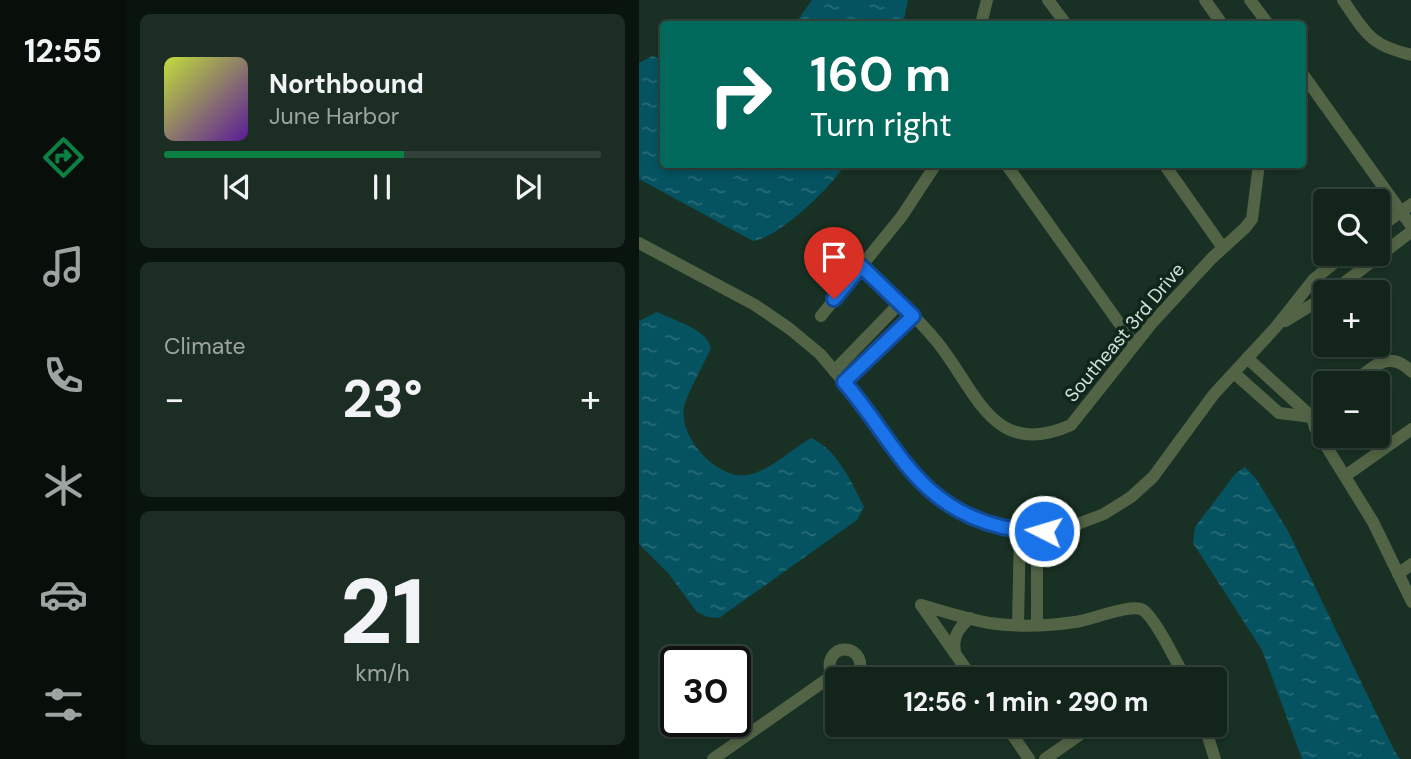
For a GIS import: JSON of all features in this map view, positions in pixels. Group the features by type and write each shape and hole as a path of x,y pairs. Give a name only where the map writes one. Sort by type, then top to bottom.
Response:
{"street":[{"path":"982,21 987,0"},
{"path":"1048,0 1064,21"},
{"path":"1205,0 1220,21"},
{"path":"1250,0 1266,21"},
{"path":"1343,0 1376,43 1389,50 1411,55"},
{"path":"1306,78 1406,208 1411,229 1348,280"},
{"path":"821,316 902,216 933,168"},
{"path":"1009,168 1134,344"},
{"path":"1167,168 1223,248"},
{"name":"Southeast 3rd Drive","path":"861,266 913,316 941,348 988,416 1004,428 1022,435 1040,435 1071,425 1134,344 1252,219 1258,168"},
{"path":"1390,220 1406,208"},
{"path":"640,246 755,305 820,354 881,428 901,458 939,500 965,514 1003,527 1037,530 1075,525 1104,514 1131,497 1153,477 1214,394 1276,327 1314,279 1331,266"},
{"path":"834,370 900,303"},
{"path":"1276,327 1313,304"},
{"path":"844,382 913,316"},
{"path":"879,325 891,337"},
{"path":"1247,358 1312,417 1315,428 1373,522 1411,602"},
{"path":"1369,371 1384,360 1394,359 1407,367"},
{"path":"1233,373 1279,413 1312,417"},
{"path":"1345,476 1411,429"},
{"path":"1018,624 1020,528"},
{"path":"1037,530 1037,624"},
{"path":"1398,574 1411,564"},
{"path":"964,667 921,605 988,622 1018,624 1058,624 1092,620 1134,608 1144,611 1152,621 1179,666"},
{"path":"956,655 954,648 957,632 970,618"},
{"path":"830,667 831,657 839,650 848,649 857,654 860,667"},
{"path":"713,759 825,684"},
{"path":"1014,737 1029,759"},
{"path":"1045,759 1076,737"},
{"path":"1208,737 1215,759"}],"water":[{"path":"812,0 908,0 904,21 797,21"},
{"path":"652,56 660,58 660,168 843,168 828,186 790,221 777,231 753,241 639,179 639,63"},
{"path":"657,312 696,330 708,341 711,348 684,407 688,432 704,456 727,472 752,474 775,463 811,438 836,458 864,507 857,520 719,618 697,612 668,573 639,544 639,321"},
{"path":"1245,467 1257,480 1288,531 1400,759 1302,759 1262,650 1193,543 1195,527 1235,474"}],"route":[{"path":"834,299 861,266 913,316 844,382 919,480 939,500 965,514 1003,527 1044,531"}]}
